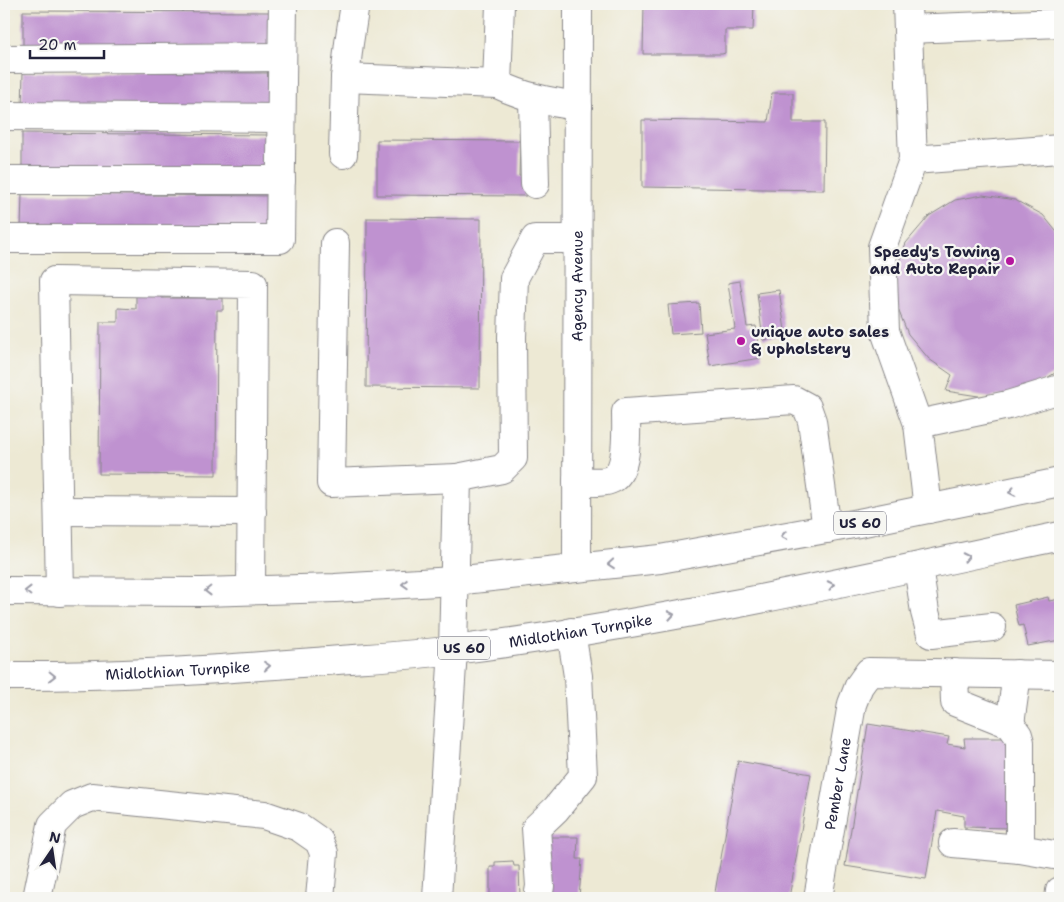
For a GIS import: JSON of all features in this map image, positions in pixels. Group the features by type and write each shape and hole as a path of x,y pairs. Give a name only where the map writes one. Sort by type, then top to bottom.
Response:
{"main road":[{"path":"4,239 280,239 283,4"},
{"path":"343,154 348,43 356,4"},
{"path":"497,84 500,4"},
{"name":"Agency Avenue","path":"577,567 578,4"},
{"path":"928,509 918,424 884,331 882,246 913,160 908,17 1060,23"},
{"path":"4,59 282,58"},
{"path":"346,78 497,84 516,93 533,98 578,106"},
{"path":"533,98 535,184"},
{"path":"4,116 281,118"},
{"path":"913,160 1060,149"},
{"path":"4,180 281,180"},
{"path":"335,243 330,483 457,478 502,469 512,458 514,278 535,239 578,239"},
{"path":"60,592 54,281 253,284 251,590"},
{"path":"918,424 1008,405 1060,389"},
{"path":"577,481 613,479 620,470 624,456 626,412 794,400 807,407 812,421 827,529"},
{"path":"436,898 453,650 457,478"},
{"name":"US 60","path":"4,591 251,590 454,581 660,559 827,529 1060,482"},
{"path":"59,511 252,512"},
{"name":"Midlothian Turnpike","path":"4,676 69,676 244,668 453,650 774,597 1060,536"},
{"path":"918,567 925,612 931,634 992,628"},
{"path":"538,898 540,886 536,828 556,809 582,776 578,676 571,632"},
{"name":"Pember Lane","path":"818,898 852,704 859,686 869,672 954,673"},
{"path":"1020,849 1020,742 1018,735 1010,724 955,702 954,673 1060,675"},
{"path":"1010,724 1017,674"},
{"path":"37,898 52,825 72,805 92,797 264,815 300,828 319,841 324,853 320,898"},
{"path":"953,843 1020,849 1060,856"},
{"path":"1059,898 1060,891"}],"building":[{"path":"644,4 754,4 753,30 725,30 725,53 722,54 643,54"},
{"path":"23,11 273,12 273,47 23,46"},
{"path":"23,72 272,73 272,108 22,107"},
{"path":"772,93 793,93 793,122 825,122 824,190 642,187 642,120 768,122"},
{"path":"22,133 272,135 271,169 22,168"},
{"path":"377,140 520,141 519,176 526,177 526,196 377,195"},
{"path":"22,194 271,196 271,230 21,229"},
{"path":"983,195 1015,200 1043,215 1060,236 1060,370 1030,388 991,398 946,391 952,375 929,359 908,334 896,304 895,272 906,243 929,216 955,200"},
{"path":"367,218 481,219 480,388 366,387"},
{"path":"740,281 747,327 756,326 761,358 710,366 705,333 735,329 728,283"},
{"path":"779,290 786,337 763,340 757,293"},
{"path":"136,293 162,293 162,298 223,298 223,310 217,310 216,475 99,474 100,322 118,322 118,308 136,309"},
{"path":"699,303 701,332 671,334 668,305"},
{"path":"1048,597 1049,601 1060,599 1060,640 1028,646 1023,625 1019,626 1014,605"},
{"path":"868,724 949,737 947,744 965,747 964,738 1012,738 1011,828 964,827 964,816 937,811 926,879 845,866"},
{"path":"738,761 811,774 789,898 714,898"},
{"path":"547,837 578,837 577,859 582,859 579,898 546,898"},
{"path":"513,861 514,866 519,866 520,898 490,898 490,867 495,867 495,862"}],"place":[{"name":"Speedy's Towing and Auto Repair","path":"1010,261"},
{"name":"unique auto sales & upholstery","path":"741,341"}]}
